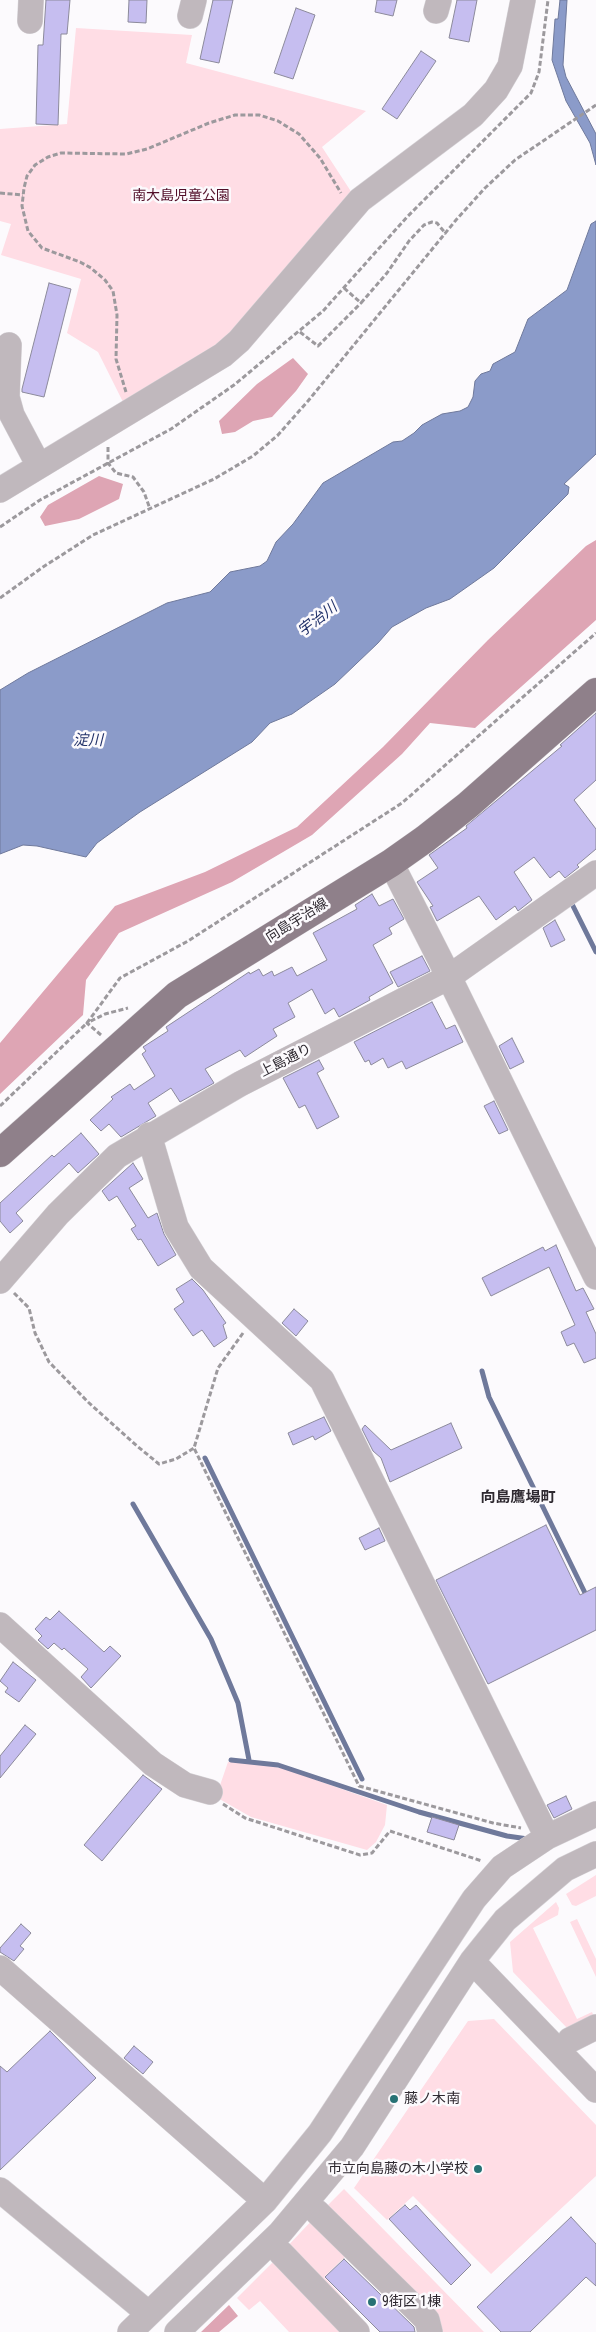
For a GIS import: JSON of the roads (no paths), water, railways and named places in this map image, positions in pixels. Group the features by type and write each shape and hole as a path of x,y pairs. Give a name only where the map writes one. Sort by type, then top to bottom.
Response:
{"main road":[{"name":"向島宇治線","path":"0,1153 177,995 391,864 468,806 596,692"}],"street":[{"path":"0,490 223,355 239,342 360,200 474,115 496,90 510,66 523,0"},
{"path":"9,345 7,397 12,414 39,466"},
{"path":"391,864 449,977 596,1277"},
{"name":"上島通り","path":"0,1281 58,1214 117,1156 149,1135 240,1084 449,977 596,873"},
{"path":"149,1135 176,1227 201,1268 322,1380 545,1834"},
{"path":"0,1625 153,1764 185,1784 210,1792"},
{"path":"130,2332 265,2200 320,2133 474,1899 502,1867 545,1834 596,1814"},
{"path":"177,2332 280,2233 352,2147 472,1961 505,1920 564,1869 596,1854"},
{"path":"472,1961 596,2090"},
{"path":"0,1968 265,2200"},
{"path":"570,2040 596,2027"},
{"path":"0,2190 148,2313"},
{"path":"317,2212 427,2320 430,2332"},
{"path":"281,2253 357,2332"}],"water":[{"path":"560,0 567,0 563,65 566,77 596,134 596,165 590,143 566,101 552,60 555,19 558,19"},
{"name":"淀川","path":"596,221 596,454 564,484 569,487 568,494 494,568 450,599 426,608 392,627 335,684 292,714 270,723 252,742 140,812 97,843 86,857 37,846 23,845 0,854 0,690 28,673 167,603 210,592 230,572 260,566 267,561 276,542 293,524 323,483 393,442 402,441 422,425 442,414 460,411 468,407 473,397 475,381 481,374 490,371 493,364 515,352 528,319 567,290 591,224"}],"waterway":[{"path":"570,900 596,952"},
{"path":"482,1371 489,1397 587,1597"},
{"path":"205,1458 362,1779"},
{"path":"133,1504 211,1639 238,1703 249,1760"},
{"path":"231,1760 278,1765 419,1812 507,1836 528,1839"}],"place":[{"name":"藤ノ木南","path":"394,2099"},
{"name":"市立向島藤の木小学校","path":"478,2169"},
{"name":"9街区 1棟","path":"372,2302"}],"district":[{"name":"向島鷹場町","path":"518,1498"}],"park label":[{"name":"南大島児童公園","path":"181,196"}],"water label":[{"name":"宇治川","path":"318,620"}]}
